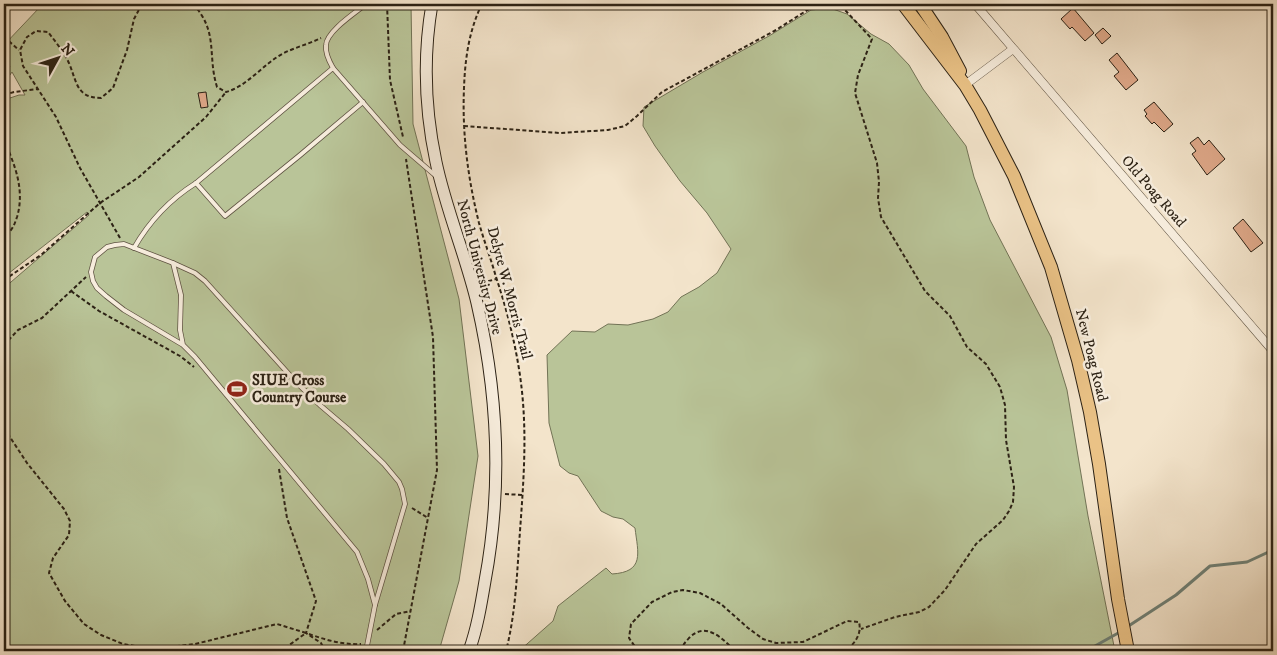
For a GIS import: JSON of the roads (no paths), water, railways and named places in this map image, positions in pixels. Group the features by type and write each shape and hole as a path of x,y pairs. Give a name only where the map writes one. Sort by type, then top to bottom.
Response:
{"main road":[{"name":"North University Drive","path":"432,4 426,89 436,162 472,286 484,338 490,381 495,450 495,493 489,562 482,602 469,651"},
{"name":"North University Drive","path":"429,40 440,4"},
{"name":"New Poag Road","path":"903,4 965,85 994,135 1038,233 1064,309 1090,412 1118,599 1128,651"},
{"name":"New Poag Road","path":"920,4 956,62 965,85"}],"street":[{"name":"Old Poag Road","path":"975,4 1273,351"},
{"path":"965,85 1014,49"}],"lane":[{"path":"366,4 331,33 326,44 327,56 333,68 405,149 441,181"},
{"path":"134,248 152,221 165,206 196,183 333,68"},
{"path":"196,183 225,216 363,102"},
{"path":"366,651 375,605 405,504 399,482 384,464 348,429 296,382 205,281 194,273 173,263 124,244 107,247 100,252 95,257 91,272 97,288 132,315 172,337 195,357 357,552 368,579 375,605"},
{"path":"173,263 180,295 180,330 183,345"}],"waterway":[{"path":"1127,627 1176,595 1210,566 1247,562 1273,550"},
{"path":"1086,651 1120,632"}],"place":[{"name":"SIUE Cross Country Course","path":"237,389"}]}
